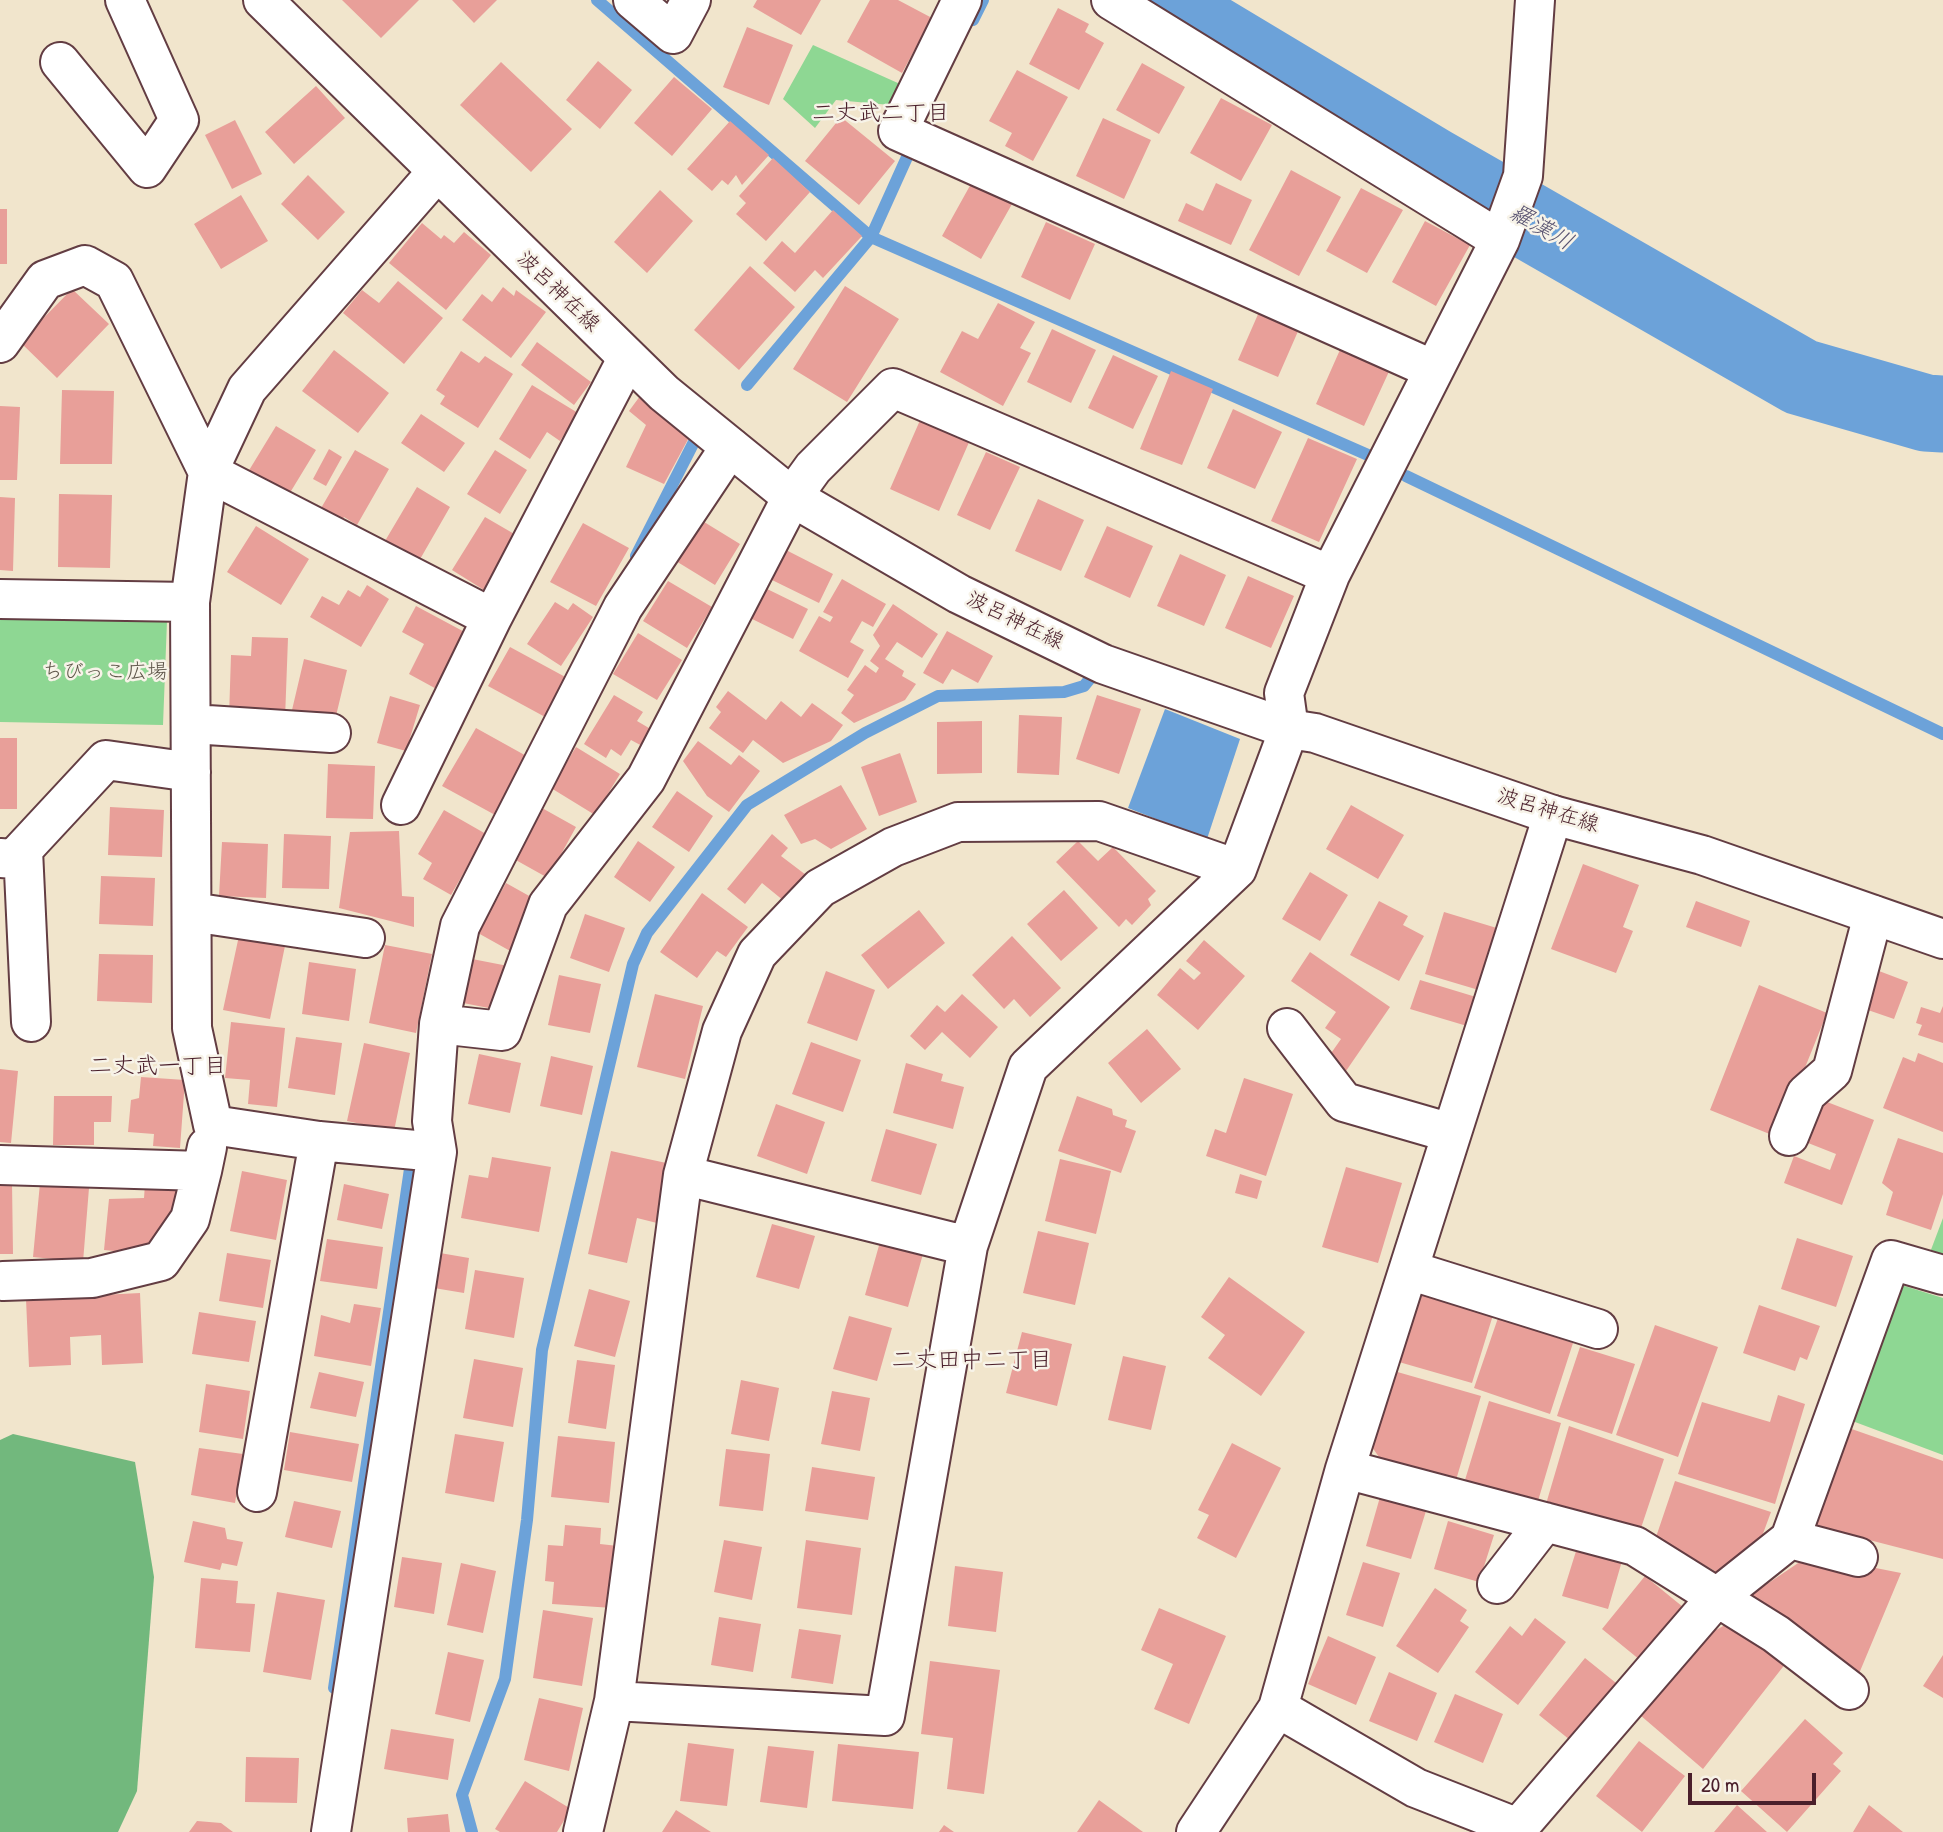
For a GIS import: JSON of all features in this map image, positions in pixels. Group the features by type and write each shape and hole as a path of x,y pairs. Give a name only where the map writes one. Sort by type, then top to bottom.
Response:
{"street":[{"path":"60,62 146,168 179,120 125,0"},
{"name":"波呂神在線","path":"263,0 627,359 730,447 792,497 959,594 1103,664 1289,729 1315,733 1553,815 1702,855 1943,939"},
{"path":"633,0 673,34 691,0"},
{"path":"962,0 898,131 1434,370"},
{"path":"1111,0 1500,240"},
{"path":"614,1701 885,1716 968,1246 1028,1067 1237,869 1289,729 1283,693 1330,575 1500,240 1523,176 1535,0"},
{"path":"2,1281 92,1278 161,1261 190,1219 213,1125 192,1028 190,602 208,472 247,389 436,173"},
{"path":"0,343 45,280 85,265 114,281 208,472 492,618"},
{"path":"401,805 492,618 627,359"},
{"path":"439,1024 502,1031 548,905 646,779 792,497 813,468 893,387 1330,575"},
{"path":"331,1832 420,1150 432,1121 439,1024 460,926 623,607 730,447"},
{"path":"0,598 190,602"},
{"path":"192,724 331,733"},
{"path":"32,1022 11,854 107,760 191,772"},
{"path":"1196,1832 1278,1709 1345,1469 1553,815"},
{"path":"583,1832 614,1701 683,1175 722,1031 757,954 820,888 883,853 958,822 1098,821 1237,869"},
{"path":"192,912 365,938"},
{"path":"1789,1136 1806,1094 1832,1072 1873,915"},
{"path":"1287,1028 1344,1102 1451,1133"},
{"path":"213,1125 319,1141 420,1150"},
{"path":"257,1492 319,1141"},
{"path":"0,1165 202,1171"},
{"path":"683,1175 968,1246"},
{"path":"1278,1709 1416,1788 1518,1828 1716,1598 1790,1539 1891,1260 1943,1275"},
{"path":"1409,1270 1598,1329"},
{"path":"1345,1469 1635,1546 1776,1634 1849,1690"},
{"path":"1497,1584 1545,1522"},
{"path":"1790,1539 1857,1557"}],"green space":[{"path":"813,45 900,84 890,105 836,100 815,128 783,99"},
{"name":"ちびっこ広場","path":"0,616 167,621 163,725 0,722"},
{"path":"1943,1218 1943,1260 1929,1255"},
{"path":"1898,1284 1943,1298 1943,1455 1847,1419"},
{"path":"13,1434 135,1462 154,1577 137,1791 118,1832 0,1832 0,1440"}],"water":[{"path":"1165,709 1240,739 1207,839 1128,808"}],"building":[{"path":"342,0 419,0 381,38"},
{"path":"452,0 497,0 474,23"},
{"path":"757,0 821,0 801,35 753,7"},
{"path":"870,0 898,0 932,18 902,73 847,42"},
{"path":"1058,8 1089,24 1085,32 1104,43 1079,90 1029,64"},
{"path":"747,27 793,45 769,105 723,87"},
{"path":"598,61 632,90 600,129 566,100"},
{"path":"501,62 572,129 531,172 460,105"},
{"path":"1142,63 1185,87 1159,134 1116,110"},
{"path":"1017,70 1068,97 1033,161 1005,146 1012,133 989,121"},
{"path":"674,77 712,109 672,156 634,123"},
{"path":"316,86 345,118 294,164 265,132"},
{"path":"1221,98 1272,125 1241,181 1190,153"},
{"path":"841,117 895,161 859,205 805,161"},
{"path":"1103,118 1151,140 1124,199 1076,176"},
{"path":"235,120 262,174 232,189 205,135"},
{"path":"730,121 769,155 742,185 736,175 728,185 722,180 712,191 687,169"},
{"path":"773,158 810,192 766,241 736,214 746,203 739,196"},
{"path":"1291,170 1341,197 1299,276 1249,250"},
{"path":"308,175 345,212 318,240 281,204"},
{"path":"972,182 1012,204 981,259 942,236"},
{"path":"1216,183 1252,200 1231,245 1178,221 1186,203 1203,211"},
{"path":"1361,188 1403,210 1367,273 1326,251"},
{"path":"660,190 693,221 647,273 614,242"},
{"path":"241,195 268,241 221,269 194,224"},
{"path":"0,209 7,209 7,264 0,264"},
{"path":"833,210 862,236 823,278 815,270 795,292 763,263 782,241 795,253"},
{"path":"1425,221 1470,245 1436,306 1392,282"},
{"path":"1046,222 1095,244 1070,300 1021,277"},
{"path":"422,223 441,239 444,235 454,243 464,232 491,255 446,310 389,263"},
{"path":"750,266 795,307 739,370 694,330"},
{"path":"398,281 443,318 404,364 343,313 362,290 379,303"},
{"path":"845,286 899,319 847,402 793,369"},
{"path":"503,287 514,296 516,290 546,312 511,358 462,320 482,294 492,302"},
{"path":"72,289 109,324 57,378 20,342"},
{"path":"998,303 1035,322 1020,348 1031,353 1003,406 940,372 962,331 978,339"},
{"path":"1259,312 1299,329 1278,377 1238,360"},
{"path":"1052,329 1096,350 1071,403 1027,382"},
{"path":"537,342 591,382 574,405 521,365"},
{"path":"1343,343 1392,365 1364,426 1316,404"},
{"path":"334,350 389,393 358,433 302,391"},
{"path":"461,351 479,363 485,356 513,374 478,428 440,404 445,396 436,390"},
{"path":"1113,355 1158,376 1133,429 1088,408"},
{"path":"1171,371 1213,389 1182,465 1140,449"},
{"path":"532,385 578,413 560,441 547,432 530,459 499,439"},
{"path":"646,388 665,403 658,414 693,430 664,484 626,467 646,425 629,411"},
{"path":"62,390 114,391 112,464 60,464"},
{"path":"0,406 20,407 17,480 0,480"},
{"path":"1233,409 1282,432 1255,489 1207,468"},
{"path":"421,414 465,443 444,472 401,443"},
{"path":"921,418 970,440 939,511 890,489"},
{"path":"276,426 316,450 288,496 248,472"},
{"path":"1308,438 1357,459 1319,542 1271,521"},
{"path":"329,449 342,457 326,486 313,479"},
{"path":"355,450 389,469 357,525 344,517 338,528 317,515"},
{"path":"495,450 527,470 500,514 467,494"},
{"path":"986,452 1020,467 990,530 957,515"},
{"path":"417,487 450,507 419,561 385,541"},
{"path":"59,494 112,495 110,568 58,567"},
{"path":"0,497 15,498 13,571 0,570"},
{"path":"1038,499 1084,520 1061,571 1015,551"},
{"path":"485,517 516,535 484,590 452,570"},
{"path":"696,517 740,544 715,585 671,558"},
{"path":"583,523 629,548 596,606 550,582"},
{"path":"256,526 309,559 281,605 227,572"},
{"path":"1107,526 1153,546 1130,598 1084,577"},
{"path":"786,550 833,574 819,603 772,580"},
{"path":"1180,554 1226,575 1204,626 1157,606"},
{"path":"1248,576 1294,596 1271,648 1225,628"},
{"path":"842,579 886,604 873,627 862,621 850,642 864,650 848,678 799,651 819,616 830,622 833,617 823,612"},
{"path":"668,581 712,607 687,648 643,621"},
{"path":"367,585 389,599 361,647 310,617 322,596 339,605 348,590 360,597"},
{"path":"761,586 808,609 793,639 746,616"},
{"path":"555,602 568,610 573,603 593,617 561,666 527,644"},
{"path":"893,604 938,634 922,658 897,642 885,659 904,671 902,676 916,684 905,700 854,723 841,713 854,695 847,690 865,665 876,673 879,668 870,661 880,646 873,635"},
{"path":"416,606 472,636 442,692 409,674 424,644 402,632"},
{"path":"947,631 993,656 978,683 952,669 943,684 923,673"},
{"path":"638,633 682,660 657,700 613,674"},
{"path":"252,637 288,638 285,719 229,717 231,655 251,656"},
{"path":"510,647 569,679 547,718 488,686"},
{"path":"304,659 347,670 335,720 292,710"},
{"path":"728,691 766,720 781,701 801,717 812,703 843,725 831,741 783,763 753,740 743,753 709,728 721,712 716,707"},
{"path":"614,695 643,712 637,721 654,731 644,747 631,740 621,756 611,749 606,758 584,744"},
{"path":"1097,695 1141,709 1119,774 1076,759"},
{"path":"390,696 420,705 406,751 377,743"},
{"path":"1019,715 1062,717 1059,775 1017,773"},
{"path":"982,721 982,773 937,774 937,722"},
{"path":"476,728 530,758 497,816 442,786"},
{"path":"0,738 17,738 17,809 0,809"},
{"path":"698,741 731,765 739,755 760,771 729,812 707,796 683,761"},
{"path":"576,747 620,774 595,815 551,788"},
{"path":"900,753 917,802 879,816 861,767"},
{"path":"328,764 375,766 373,819 326,818"},
{"path":"841,785 867,829 831,849 815,839 801,844 784,815"},
{"path":"677,791 713,816 689,852 652,827"},
{"path":"1351,805 1404,835 1378,879 1326,849"},
{"path":"110,807 164,810 162,857 108,855"},
{"path":"542,808 576,827 548,878 514,859"},
{"path":"444,810 486,834 451,895 423,879 432,863 418,854"},
{"path":"399,831 402,896 414,897 414,927 339,908 350,832"},
{"path":"284,834 331,836 329,889 282,888"},
{"path":"772,834 788,848 781,856 806,875 784,901 762,883 745,904 727,889"},
{"path":"638,841 675,867 650,902 614,877"},
{"path":"1078,841 1098,861 1113,847 1156,891 1148,899 1151,905 1132,925 1126,919 1119,927 1056,862"},
{"path":"222,842 268,844 266,898 219,896"},
{"path":"1583,864 1639,885 1623,927 1633,931 1616,973 1551,949"},
{"path":"1310,872 1348,895 1320,941 1282,919"},
{"path":"101,876 155,878 153,926 99,924"},
{"path":"506,883 540,902 512,952 478,933"},
{"path":"1064,890 1098,928 1061,961 1027,924"},
{"path":"702,893 748,927 726,957 717,951 697,978 660,952"},
{"path":"1379,901 1408,916 1403,925 1424,936 1399,981 1350,955"},
{"path":"1696,901 1750,921 1741,947 1686,927"},
{"path":"919,910 945,943 888,989 861,955"},
{"path":"1444,912 1500,929 1482,991 1425,974"},
{"path":"585,914 625,928 609,972 570,958"},
{"path":"240,931 286,941 270,1019 223,1010"},
{"path":"1012,936 1061,988 1030,1017 1014,999 1004,1009 972,975"},
{"path":"1204,940 1245,976 1198,1030 1157,995 1180,968 1194,980 1201,973 1186,961"},
{"path":"385,945 432,954 416,1033 369,1023"},
{"path":"1310,952 1390,1007 1346,1071 1327,1059 1341,1039 1325,1028 1336,1012 1291,981"},
{"path":"99,954 153,955 152,1003 97,1001"},
{"path":"467,958 508,966 499,1010 458,1002"},
{"path":"309,962 356,969 349,1021 302,1014"},
{"path":"826,971 875,990 857,1041 807,1023"},
{"path":"1879,971 1908,982 1894,1019 1865,1009"},
{"path":"559,975 601,984 590,1033 548,1025"},
{"path":"1420,980 1476,997 1467,1026 1410,1009"},
{"path":"1759,985 1827,1013 1777,1137 1710,1110"},
{"path":"655,994 703,1006 685,1079 637,1067"},
{"path":"962,994 998,1027 970,1058 942,1032 925,1050 910,1036 937,1005 945,1012"},
{"path":"1943,1006 1943,1043 1918,1035 1922,1025 1916,1023 1921,1007 1940,1013"},
{"path":"231,1022 285,1028 277,1107 248,1104 250,1080 225,1078"},
{"path":"1147,1029 1181,1069 1141,1103 1108,1063"},
{"path":"296,1037 342,1043 335,1095 288,1088"},
{"path":"811,1042 861,1060 843,1112 792,1094"},
{"path":"364,1043 410,1053 394,1131 347,1121"},
{"path":"1918,1053 1943,1063 1943,1132 1883,1108 1903,1057 1915,1062"},
{"path":"479,1054 521,1063 510,1113 468,1104"},
{"path":"551,1056 593,1066 582,1115 540,1106"},
{"path":"906,1063 943,1074 941,1081 964,1087 953,1129 893,1113"},
{"path":"0,1069 18,1071 11,1143 0,1142"},
{"path":"141,1077 185,1080 180,1148 153,1146 154,1134 128,1132 131,1100 139,1098"},
{"path":"1244,1078 1293,1094 1266,1176 1206,1156 1215,1129 1226,1133"},
{"path":"54,1096 112,1096 111,1122 94,1122 94,1145 53,1145"},
{"path":"1077,1096 1112,1109 1113,1115 1127,1120 1125,1127 1136,1131 1121,1173 1058,1151"},
{"path":"1814,1097 1874,1120 1842,1205 1784,1183 1794,1156 1830,1170 1836,1154 1798,1139"},
{"path":"776,1104 825,1122 807,1174 757,1156"},
{"path":"886,1129 937,1144 921,1195 871,1181"},
{"path":"1898,1138 1943,1153 1943,1194 1931,1230 1886,1215 1893,1192 1882,1183"},
{"path":"611,1151 671,1164 657,1223 637,1218 627,1263 588,1254"},
{"path":"492,1157 551,1167 539,1232 461,1218 469,1175 488,1178"},
{"path":"1060,1159 1111,1171 1096,1234 1045,1221"},
{"path":"1346,1167 1402,1183 1378,1263 1322,1247"},
{"path":"242,1171 287,1180 276,1240 230,1231"},
{"path":"1240,1174 1262,1181 1257,1199 1235,1193"},
{"path":"0,1182 12,1182 13,1254 0,1254"},
{"path":"40,1183 89,1188 83,1262 33,1257"},
{"path":"145,1184 181,1190 179,1220 135,1253 104,1250 109,1199 144,1198"},
{"path":"344,1184 389,1194 382,1229 337,1220"},
{"path":"772,1224 815,1236 799,1289 756,1277"},
{"path":"1038,1231 1089,1243 1075,1305 1023,1293"},
{"path":"1797,1238 1853,1256 1836,1307 1781,1289"},
{"path":"327,1239 383,1247 377,1289 320,1281"},
{"path":"880,1242 923,1254 908,1307 865,1295"},
{"path":"227,1253 271,1260 263,1308 219,1301"},
{"path":"440,1253 469,1258 464,1293 434,1288"},
{"path":"475,1270 524,1278 514,1338 465,1329"},
{"path":"1229,1277 1305,1332 1261,1396 1208,1358 1225,1335 1201,1317"},
{"path":"589,1289 630,1301 615,1357 574,1346"},
{"path":"1412,1291 1493,1315 1472,1383 1392,1360"},
{"path":"140,1293 143,1363 102,1365 101,1335 70,1337 71,1365 29,1367 26,1299"},
{"path":"354,1304 381,1308 371,1366 314,1356 321,1315 350,1323"},
{"path":"1759,1305 1820,1326 1807,1360 1800,1357 1795,1371 1743,1353"},
{"path":"199,1312 256,1321 249,1362 192,1354"},
{"path":"849,1316 892,1328 877,1381 833,1369"},
{"path":"1498,1318 1573,1343 1550,1414 1474,1388"},
{"path":"1655,1325 1718,1347 1678,1457 1616,1435"},
{"path":"1022,1332 1072,1344 1057,1406 1006,1393"},
{"path":"1580,1347 1635,1364 1612,1434 1557,1416"},
{"path":"1123,1356 1166,1366 1151,1430 1108,1420"},
{"path":"474,1359 523,1368 513,1427 463,1418"},
{"path":"577,1360 615,1365 606,1429 568,1423"},
{"path":"1387,1369 1481,1396 1456,1480 1379,1457 1367,1440"},
{"path":"319,1372 364,1382 356,1417 310,1408"},
{"path":"741,1380 779,1388 769,1441 731,1434"},
{"path":"206,1384 250,1391 243,1439 199,1432"},
{"path":"832,1391 870,1398 860,1451 821,1444"},
{"path":"1778,1395 1805,1404 1775,1504 1678,1474 1702,1402 1770,1422"},
{"path":"1489,1401 1561,1423 1538,1501 1465,1480"},
{"path":"1569,1426 1664,1459 1641,1528 1546,1504"},
{"path":"1846,1427 1943,1461 1943,1559 1811,1525"},
{"path":"290,1432 359,1444 352,1482 284,1470"},
{"path":"455,1434 504,1442 494,1502 445,1493"},
{"path":"558,1436 615,1442 609,1503 551,1497"},
{"path":"1232,1443 1281,1468 1236,1558 1197,1538 1209,1515 1198,1510"},
{"path":"199,1448 243,1454 235,1503 191,1495"},
{"path":"726,1449 770,1454 763,1511 719,1506"},
{"path":"812,1467 875,1477 868,1520 805,1511"},
{"path":"1675,1481 1771,1512 1761,1539 1720,1574 1656,1537"},
{"path":"1380,1497 1426,1511 1411,1559 1366,1546"},
{"path":"294,1501 341,1511 332,1548 285,1537"},
{"path":"193,1521 225,1528 227,1539 243,1542 237,1566 222,1563 220,1570 184,1562"},
{"path":"1448,1521 1494,1535 1479,1582 1434,1569"},
{"path":"565,1525 601,1528 600,1544 618,1546 613,1608 552,1604 554,1582 545,1581 548,1545 563,1546"},
{"path":"724,1540 762,1547 752,1600 714,1592"},
{"path":"806,1540 861,1548 852,1615 797,1608"},
{"path":"1577,1548 1622,1561 1608,1609 1562,1596"},
{"path":"1810,1555 1901,1573 1858,1676 1742,1601"},
{"path":"402,1557 442,1563 434,1614 394,1607"},
{"path":"1363,1562 1400,1573 1383,1627 1346,1615"},
{"path":"461,1563 496,1571 483,1633 447,1625"},
{"path":"955,1566 1003,1572 996,1632 948,1626"},
{"path":"1645,1576 1683,1607 1640,1660 1602,1629"},
{"path":"201,1578 238,1581 236,1603 255,1604 250,1652 195,1648"},
{"path":"1435,1588 1467,1610 1460,1621 1469,1627 1438,1673 1396,1646"},
{"path":"277,1592 325,1600 311,1680 263,1672"},
{"path":"1159,1608 1226,1636 1189,1724 1154,1709 1173,1664 1141,1650"},
{"path":"543,1610 593,1618 582,1686 533,1678"},
{"path":"719,1617 761,1624 753,1672 711,1665"},
{"path":"1535,1618 1566,1642 1518,1705 1475,1672 1510,1626 1522,1636"},
{"path":"1725,1625 1786,1663 1703,1769 1640,1715 1707,1635"},
{"path":"799,1629 841,1635 833,1684 791,1678"},
{"path":"1328,1636 1376,1657 1356,1705 1308,1684"},
{"path":"448,1652 484,1660 470,1722 435,1714"},
{"path":"1943,1655 1943,1698 1923,1686"},
{"path":"1585,1658 1616,1683 1570,1740 1539,1715"},
{"path":"930,1661 1000,1670 984,1794 947,1789 953,1738 921,1734"},
{"path":"1389,1672 1437,1693 1417,1741 1369,1721"},
{"path":"1455,1694 1503,1714 1483,1763 1434,1742"},
{"path":"539,1698 583,1708 569,1771 524,1760"},
{"path":"1805,1719 1843,1753 1833,1764 1841,1771 1787,1832 1741,1791"},
{"path":"391,1729 454,1739 448,1780 384,1769"},
{"path":"1639,1741 1685,1776 1642,1832 1596,1796"},
{"path":"688,1743 734,1749 727,1806 680,1801"},
{"path":"838,1744 919,1752 913,1809 832,1801"},
{"path":"768,1746 814,1751 807,1808 760,1802"},
{"path":"246,1757 299,1758 297,1803 245,1802"},
{"path":"525,1781 571,1809 557,1832 500,1832 495,1829"},
{"path":"1099,1800 1143,1832 1077,1832"},
{"path":"1737,1805 1767,1832 1714,1832"},
{"path":"1869,1805 1903,1832 1853,1832"},
{"path":"676,1810 711,1832 662,1832"},
{"path":"448,1814 450,1832 408,1832 407,1818"},
{"path":"197,1821 221,1823 233,1832 189,1832"},
{"path":"944,1825 954,1832 939,1832"}],"waterway":[{"path":"597,0 871,237 1368,455"},
{"path":"973,20 983,0"},
{"name":"羅漢川","path":"1156,0 1431,165 1801,377 1926,413 1943,414"},
{"path":"747,385 871,237 908,155"},
{"path":"636,556 698,434"},
{"path":"1406,476 1943,734"},
{"path":"472,1832 462,1795 505,1679 527,1520 542,1350 633,964 647,933 747,805 865,733 938,696 1064,692 1084,686 1093,675"},
{"path":"334,1688 412,1155"}],"district":[{"name":"二丈武二丁目","path":"881,114"},
{"name":"二丈武一丁目","path":"158,1067"},
{"name":"二丈田中二丁目","path":"972,1361"}]}
